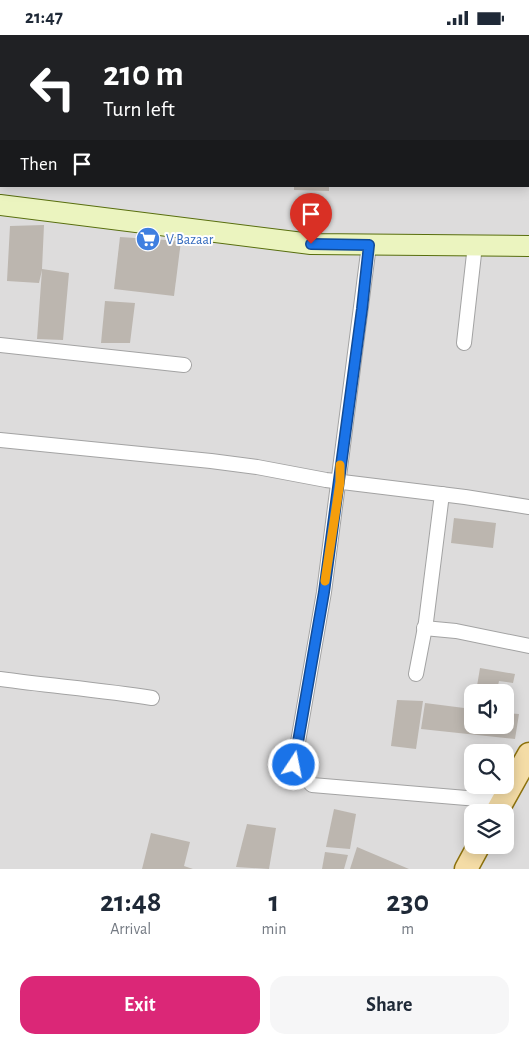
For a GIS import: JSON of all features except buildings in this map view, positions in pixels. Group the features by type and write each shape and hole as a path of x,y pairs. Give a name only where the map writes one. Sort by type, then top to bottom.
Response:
{"main road":[{"path":"0,205 311,244 529,245"},
{"path":"501,804 529,754"},
{"path":"466,869 474,854"}],"street":[{"path":"369,245 340,464 340,482 321,611 294,765 312,785 474,804"},
{"path":"464,343 475,245"},
{"path":"0,345 184,365"},
{"path":"0,440 211,461 340,482 529,507"},
{"path":"416,674 442,494"},
{"path":"424,628 456,631 529,646"},
{"path":"0,679 56,687 100,689 152,698"}],"shaded area":[{"path":"0,187 529,187 529,869 0,869"}],"slow traffic":[{"path":"325,581 340,482 340,465"}],"place":[{"name":"V Bazaar","path":"148,239"}],"route":[{"path":"294,765 324,592 340,482 340,464 351,393 369,245 311,244"}]}
